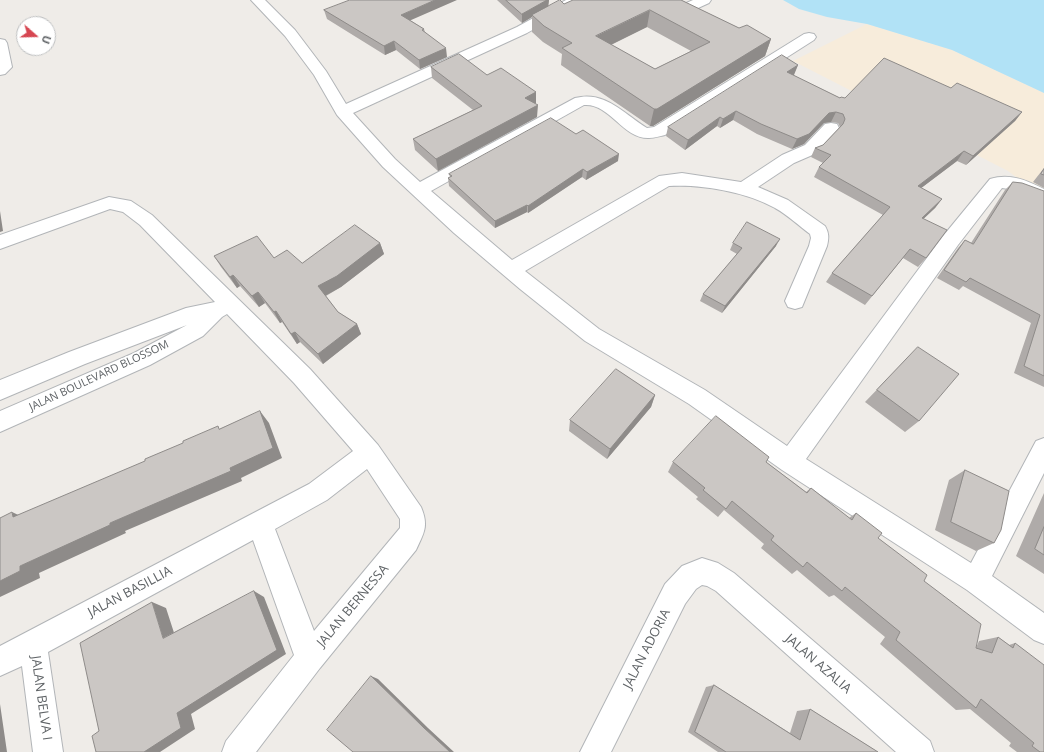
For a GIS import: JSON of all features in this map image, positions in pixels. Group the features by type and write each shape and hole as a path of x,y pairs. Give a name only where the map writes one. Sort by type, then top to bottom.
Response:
{"street":[{"path":"258,0 290,33 321,74 343,112 389,163 467,233 592,335 697,397 790,462 976,581 1044,630"},
{"path":"343,112 516,33 576,0"},
{"path":"680,12 704,0"},
{"path":"419,190 580,101 590,100 601,104 643,132 649,133 659,131 809,37"},
{"path":"0,43 3,69"},
{"path":"744,188 788,159 811,149 831,128"},
{"path":"511,270 666,180 682,179 744,188 782,204 818,231 820,238 818,246 795,301"},
{"path":"790,462 951,240 996,183 1004,182 1015,184 1044,196"},
{"name":"JALAN BERNESSA","path":"2,241 109,203 119,203 135,210 146,220 222,308 302,376 370,453 412,516 413,529 407,540 310,658 237,752"},
{"name":"JALAN BOULEVARD BLOSSOM","path":"0,390 77,358 193,314 222,308"},
{"name":"JALAN BOULEVARD BLOSSOM","path":"0,422 142,358 196,330 222,308"},
{"path":"976,581 1044,449"},
{"name":"JALAN BASILLIA","path":"0,662 318,492 370,453"},
{"path":"260,522 310,658"},
{"name":"JALAN ADORIA","path":"595,752 675,594 686,578 697,572 705,571 717,576"},
{"name":"JALAN AZALIA","path":"717,576 919,752"},
{"name":"JALAN BELVA I","path":"33,645 48,752"}],"sand":[{"path":"867,24 952,50 1044,93 1044,198 1008,171 793,61"}],"water":[{"path":"783,0 1044,0 1044,93 952,50 867,24 827,17 799,9"}],"building":[{"path":"350,0 435,0 401,15 424,29 422,30 446,48 419,60 394,41 384,46 324,10"},
{"path":"506,0 547,0 522,14"},
{"path":"560,0 564,4 573,0 681,0 739,28 747,25 771,39 657,109 654,109 562,48 572,43 544,26 532,15","holes":["650,10 710,42 655,69 596,36"]},
{"path":"459,54 487,75 501,68 536,92 525,98 538,105 436,159 413,139 482,106 431,67"},
{"path":"782,55 798,65 787,72 840,98 845,98 884,58 951,88 957,83 1022,112 973,156 964,151 918,186 942,199 922,218 947,230 926,258 910,249 872,296 832,273 890,207 819,167 831,155 815,148 823,145 843,124 845,119 843,114 836,112 829,113 809,134 797,139 761,124 736,111 723,119 720,117 688,140 668,127"},
{"path":"551,118 576,134 583,130 619,154 587,172 583,169 528,206 527,205 495,221 448,178 452,176 449,174"},
{"path":"1013,182 1022,183 1044,191 1044,376 1024,366 1040,315 970,278 966,282 944,270 965,240 973,244"},
{"path":"747,222 780,239 725,306 703,294 742,248 733,243"},
{"path":"355,225 380,243 337,276 318,286 338,312 357,324 318,354 295,332 291,334 276,311 274,312 258,292 252,296 233,275 230,277 214,256 257,236 274,258 287,250 302,263"},
{"path":"918,347 959,374 919,421 877,390"},
{"path":"616,369 655,395 610,449 570,420"},
{"path":"260,411 273,448 230,468 231,471 110,523 110,525 20,566 20,571 0,581 0,518 12,512 13,517 145,461 145,459 183,443 183,441 218,426 219,429"},
{"path":"716,416 769,457 766,462 807,493 811,488 852,520 856,513 882,533 878,538 927,575 924,581 981,624 976,648 992,653 998,637 1013,648 1015,643 1044,665 1044,752 1040,752 1032,746 1034,743 981,699 976,708 896,640 900,632 845,587 842,591 807,562 803,567 771,540 774,536 732,501 726,509 703,490 705,488 673,462"},
{"path":"965,470 1009,491 1001,530 994,543 951,522"},
{"path":"1044,527 1044,555 1035,549"},
{"path":"254,591 277,650 177,713 181,728 144,752 96,752 92,736 99,731 80,643 152,602 163,638"},
{"path":"371,676 450,752 353,752 327,730"},
{"path":"714,685 800,740 810,709 878,752 726,752 695,732"}]}
